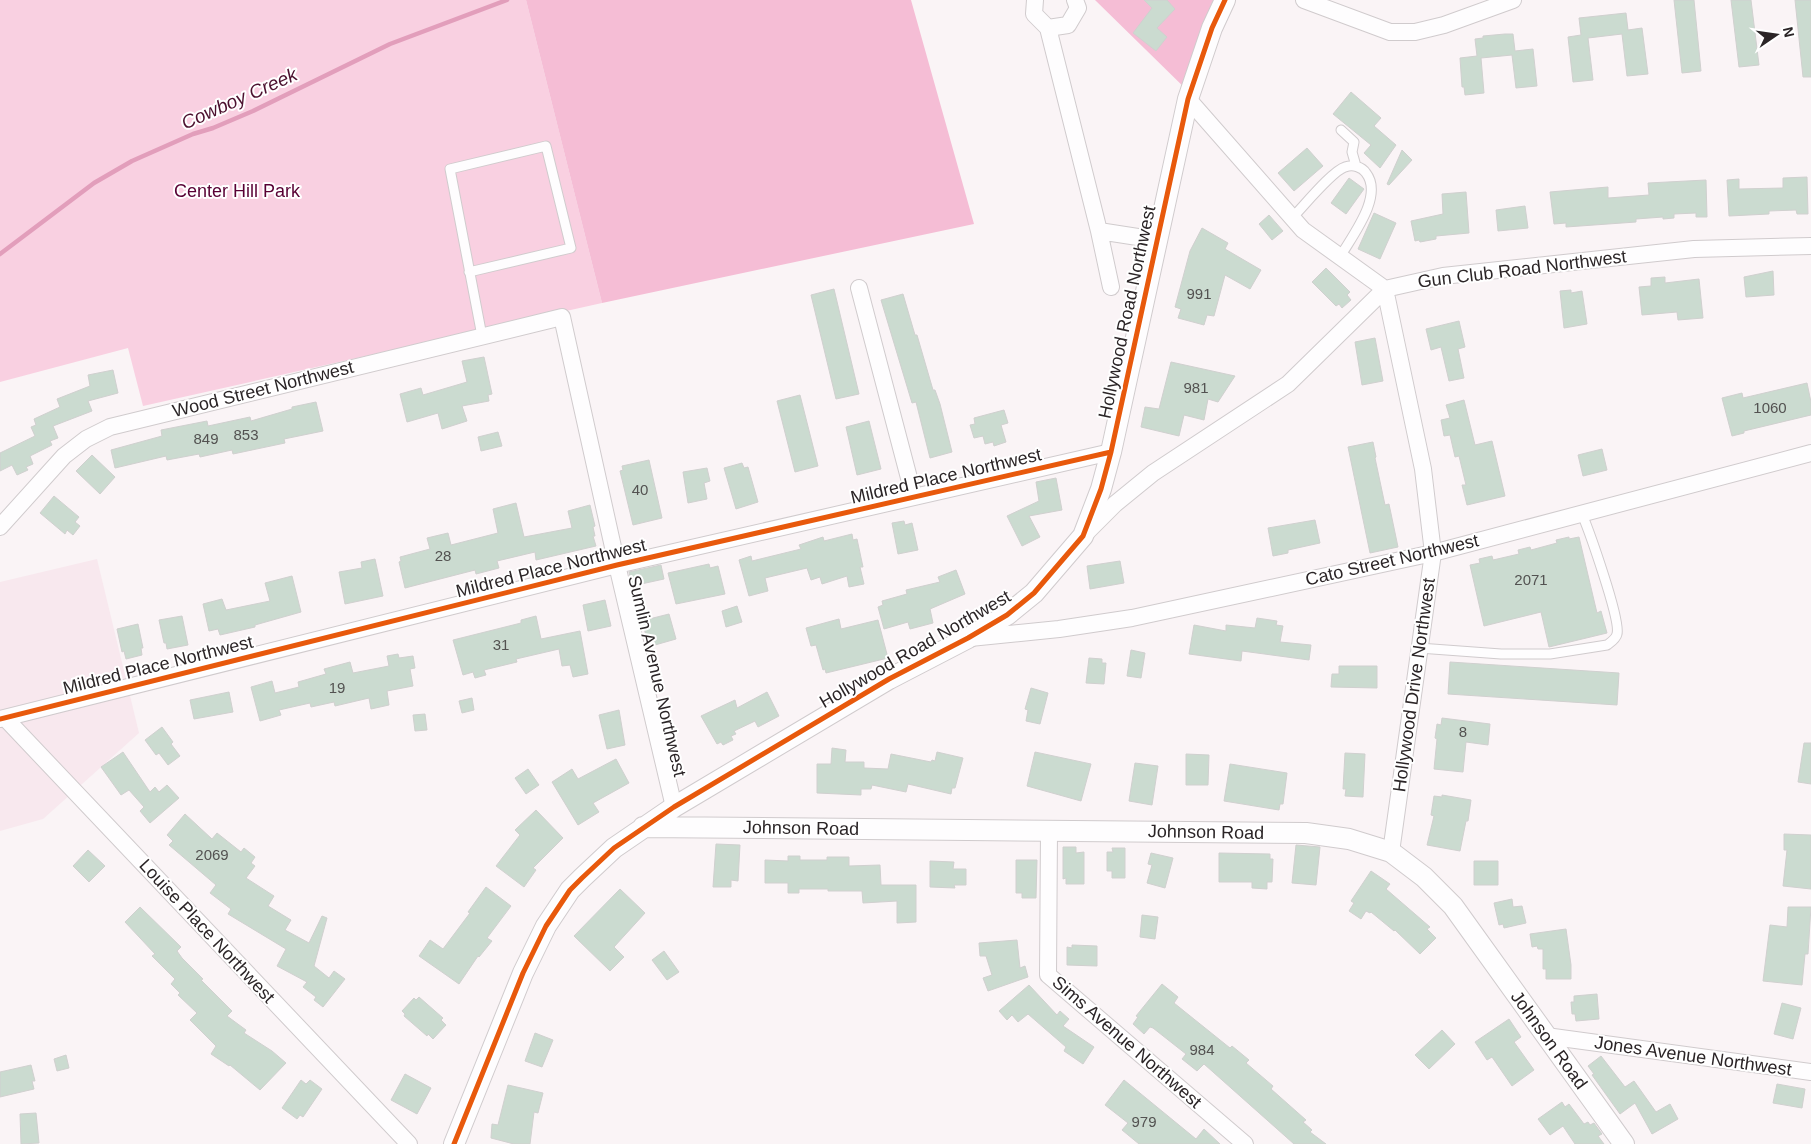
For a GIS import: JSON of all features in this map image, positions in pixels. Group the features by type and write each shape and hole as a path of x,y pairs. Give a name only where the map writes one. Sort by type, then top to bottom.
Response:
{"street":[{"path":"1035,0 1034,14 1048,28 1099,230 1111,288"},
{"path":"1048,28 1068,25 1078,8 1075,0"},
{"name":"Hollywood Road Northwest","path":"454,1144 523,973 546,926 570,890 582,878 614,848 674,806 889,679 968,638 1007,615 1034,593 1058,568 1083,536 1101,488 1111,452 1188,99 1212,28 1225,0"},
{"path":"1304,0 1390,32 1415,32 1444,25 1513,0"},
{"path":"1083,536 1114,504 1153,473 1288,384 1385,289 1303,230 1188,99"},
{"path":"1099,230 1157,240"},
{"name":"Gun Club Road Northwest","path":"1385,289 1443,276 1694,249 1811,246"},
{"path":"859,288 914,497"},
{"name":"Hollywood Drive Northwest","path":"1385,289 1424,469 1433,553 1391,852"},
{"name":"Wood Street Northwest","path":"0,527 64,456 86,439 110,426 562,317"},
{"name":"Sumlin Avenue Northwest","path":"562,317 617,565 674,806"},
{"name":"Mildred Place Northwest","path":"3,719 617,565 1111,452"},
{"name":"Cato Street Northwest","path":"968,638 1059,629 1132,618 1433,553 1811,453"},
{"name":"Louise Place Northwest","path":"3,719 408,1144"},
{"name":"Johnson Road","path":"643,827 1306,833 1349,839 1391,852 1424,877 1453,906 1624,1144"},
{"name":"Sims Avenue Northwest","path":"1049,831 1048,975 1245,1144"},
{"name":"Jones Avenue Northwest","path":"1546,1036 1811,1072"}],"lane":[{"path":"1341,130 1354,142 1352,152 1356,166"},
{"path":"470,272 571,248 546,146 450,169 482,336"},
{"path":"1292,218 1336,172 1346,166 1356,166 1363,169 1372,185 1372,196 1365,213 1340,257"},
{"path":"1420,648 1501,654 1550,654 1607,645 1617,634 1617,627 1610,597 1582,514"}],"shaded area":[{"path":"526,0 911,0 974,224 602,303"},
{"path":"1095,0 1231,0 1193,96"},
{"path":"97,559 139,733 43,819 0,831 0,582"}],"green space":[{"name":"Center Hill Park","path":"0,0 526,0 602,303 143,406 128,348 0,382"}],"building":[{"path":"1144,0 1167,0 1175,9 1157,28 1167,37 1156,51 1133,33 1152,8"},
{"path":"1674,0 1694,0 1701,71 1682,73"},
{"path":"1731,0 1751,0 1759,65 1739,67"},
{"path":"1795,0 1811,0 1811,77 1803,77"},
{"path":"1626,13 1628,30 1642,28 1648,74 1627,76 1622,34 1588,38 1593,80 1573,82 1568,37 1581,35 1579,18"},
{"path":"1513,34 1515,51 1533,49 1537,86 1516,88 1512,55 1481,58 1484,93 1465,95 1464,87 1462,87 1460,58 1477,56 1475,39 1483,38 1483,36"},
{"path":"1351,92 1381,118 1374,126 1396,145 1380,168 1364,153 1371,145 1333,114"},
{"path":"1307,148 1323,166 1294,191 1278,173"},
{"path":"1402,150 1412,160 1389,185 1387,184"},
{"path":"1807,177 1808,214 1797,214 1796,210 1769,211 1769,214 1729,216 1727,180 1739,179 1739,189 1783,188 1783,178"},
{"path":"1349,178 1364,189 1346,214 1331,203"},
{"path":"1706,180 1707,217 1696,217 1696,213 1674,214 1674,218 1636,219 1636,222 1566,227 1566,223 1554,224 1550,192 1608,187 1608,198 1649,195 1648,183"},
{"path":"1466,192 1469,233 1436,236 1436,239 1415,241 1411,221 1443,214 1442,194"},
{"path":"1525,206 1528,228 1498,231 1496,210"},
{"path":"1374,213 1396,223 1380,259 1358,249"},
{"path":"1269,215 1283,231 1272,240 1259,224"},
{"path":"1202,228 1228,243 1225,249 1261,270 1250,289 1225,275 1214,316 1207,315 1204,325 1178,318 1181,309 1175,307 1190,251"},
{"path":"1326,268 1350,292 1347,295 1351,300 1342,308 1339,304 1336,306 1312,282"},
{"path":"1773,271 1774,295 1746,297 1744,277"},
{"path":"1665,277 1665,283 1699,279 1703,318 1678,320 1677,312 1642,315 1639,287 1651,286 1651,278"},
{"path":"834,289 859,394 836,399 811,295"},
{"path":"1571,290 1571,293 1582,291 1587,324 1564,328 1560,291"},
{"path":"903,294 933,390 935,390 940,404 952,452 930,458 916,402 912,403 881,300"},
{"path":"1459,321 1465,347 1458,349 1464,378 1449,381 1441,347 1431,350 1426,329"},
{"path":"1375,338 1383,381 1362,385 1355,342"},
{"path":"484,357 492,394 488,395 489,401 462,406 467,421 442,429 438,413 407,422 400,394 421,388 423,395 467,382 462,361"},
{"path":"1171,362 1235,376 1218,402 1208,399 1204,420 1184,415 1179,436 1141,427 1145,407 1159,409"},
{"path":"113,370 118,393 88,401 92,411 53,426 58,438 50,441 52,445 30,456 33,464 26,467 28,470 17,475 12,465 0,471 0,453 35,436 31,427 36,425 34,419 60,407 57,399 90,386 88,375"},
{"path":"1807,383 1811,402 1811,415 1744,431 1744,433 1732,436 1722,398 1742,393 1743,398"},
{"path":"800,395 818,466 795,472 777,401"},
{"path":"1464,400 1475,445 1492,441 1505,496 1467,505 1462,485 1466,485 1459,456 1455,457 1450,435 1444,436 1441,420 1450,418 1446,405"},
{"path":"316,402 323,431 284,439 285,443 233,454 232,450 200,457 199,454 167,460 166,456 115,468 111,450 162,436 161,430 207,421 208,426 250,417 251,421 292,409 292,407"},
{"path":"1004,410 1008,423 1001,425 1006,442 994,446 993,442 985,444 983,436 974,438 970,425 975,424 974,418"},
{"path":"869,421 881,469 857,475 846,427"},
{"path":"498,432 502,446 481,451 478,437"},
{"path":"1373,442 1385,505 1389,504 1398,547 1370,553 1348,447"},
{"path":"1602,449 1607,470 1583,476 1578,455"},
{"path":"92,455 115,477 100,494 76,471"},
{"path":"649,460 662,518 633,525 620,471 623,470 622,466"},
{"path":"742,463 744,468 748,467 758,502 736,509 724,468"},
{"path":"707,468 710,481 704,483 707,499 688,503 683,472"},
{"path":"1056,478 1062,510 1029,516 1040,537 1022,546 1007,516 1039,501 1036,482"},
{"path":"54,496 79,517 75,522 80,526 73,535 67,530 65,534 40,513"},
{"path":"516,503 524,537 572,528 568,511 590,505 595,526 593,527 595,536 593,536 596,546 536,560 535,552 497,561 499,568 476,574 475,570 405,588 399,562 401,561 400,557 430,549 427,538 448,533 451,545 498,533 493,509"},
{"path":"1315,520 1320,543 1288,550 1288,553 1273,556 1268,528"},
{"path":"904,521 905,525 912,523 918,550 898,554 892,523"},
{"path":"852,534 853,540 857,539 863,567 860,567 864,584 849,587 847,576 822,584 820,577 811,580 807,568 765,578 768,591 749,596 739,560 751,556 752,561 801,549 799,545 823,537 824,541"},
{"path":"1569,537 1569,539 1579,537 1597,613 1601,611 1607,633 1549,647 1541,612 1484,626 1470,565 1480,563 1479,559 1492,556 1493,560 1519,554 1518,550 1530,547 1531,550 1557,543 1556,540"},
{"path":"375,559 383,596 345,604 339,572 362,568 361,562"},
{"path":"1120,561 1124,583 1090,589 1087,566"},
{"path":"709,564 710,568 718,566 725,594 676,604 668,573"},
{"path":"661,565 664,579 632,586 629,572"},
{"path":"956,570 965,594 930,609 933,623 910,629 908,622 884,629 878,607 883,605 882,601 907,594 906,590 940,582 938,577"},
{"path":"292,576 301,612 255,625 255,627 220,635 218,629 209,631 203,604 222,599 226,610 270,601 265,583"},
{"path":"605,600 611,626 588,631 583,605"},
{"path":"737,606 742,622 726,627 722,611"},
{"path":"669,614 676,639 655,645 654,641 648,642 643,625 650,623 649,619"},
{"path":"182,616 188,645 167,649 159,620"},
{"path":"536,616 541,639 580,631 588,674 573,677 570,665 562,666 559,649 516,659 517,662 484,670 486,675 475,678 473,672 463,675 453,640 521,623 521,620"},
{"path":"1257,618 1277,621 1276,625 1283,626 1280,642 1311,645 1309,660 1242,651 1241,661 1189,654 1194,625 1226,631 1226,625 1255,628"},
{"path":"839,619 841,629 878,620 888,658 826,673 825,669 823,670 816,645 811,646 806,628"},
{"path":"138,624 143,648 141,648 142,655 126,659 124,651 122,652 117,629"},
{"path":"1131,650 1145,653 1141,678 1127,676"},
{"path":"398,654 399,658 413,656 415,668 410,669 413,686 387,691 389,705 371,709 369,698 335,706 334,702 311,707 310,703 279,710 281,715 260,721 251,687 272,681 275,693 299,687 298,682 326,674 324,669 350,662 353,673 389,666 387,656"},
{"path":"1089,658 1102,659 1102,663 1106,663 1104,684 1086,683"},
{"path":"1450,662 1619,673 1617,705 1448,694"},
{"path":"1339,666 1377,666 1377,688 1331,687 1332,674 1339,674"},
{"path":"1031,688 1048,693 1040,724 1026,721 1028,710 1025,709"},
{"path":"229,692 233,712 194,719 190,700"},
{"path":"767,692 779,716 758,727 755,721 734,731 736,734 731,736 733,740 723,745 721,742 717,744 701,716 735,700 737,708"},
{"path":"472,698 474,710 462,713 459,701"},
{"path":"619,710 625,745 607,749 599,715"},
{"path":"425,714 427,730 415,731 413,715"},
{"path":"1442,718 1490,724 1488,745 1466,742 1463,772 1434,769 1437,724 1441,725"},
{"path":"162,727 180,756 168,765 159,753 156,755 145,740"},
{"path":"1804,743 1811,743 1811,784 1798,782"},
{"path":"832,748 846,750 845,762 864,762 864,768 888,769 891,754 931,762 932,760 935,761 937,752 963,758 955,788 952,788 951,794 908,784 906,792 872,785 871,789 861,789 861,795 817,793 817,764 831,764"},
{"path":"123,752 150,792 155,787 159,792 167,785 179,798 150,823 140,811 144,807 129,790 121,795 101,767"},
{"path":"1035,752 1091,764 1081,801 1027,786"},
{"path":"1345,753 1365,754 1363,797 1345,796 1346,789 1343,789"},
{"path":"1186,754 1209,755 1208,785 1186,785"},
{"path":"616,759 629,783 593,803 599,812 578,825 552,782 572,769 578,779"},
{"path":"1135,763 1158,766 1152,805 1129,801"},
{"path":"1230,764 1287,773 1283,804 1280,804 1279,810 1224,801"},
{"path":"528,769 539,785 526,794 515,778"},
{"path":"1442,795 1471,800 1460,851 1427,845 1434,816 1431,815 1434,796 1442,797"},
{"path":"536,810 563,838 533,868 536,870 524,887 496,866 520,835 515,830"},
{"path":"185,814 212,839 217,833 241,852 244,848 255,857 251,863 255,866 246,878 274,896 268,906 291,920 285,930 309,943 322,916 327,918 314,966 329,978 334,971 345,979 323,1007 314,1000 316,997 303,987 307,982 277,966 286,949 228,914 231,909 210,893 216,885 169,845 173,841 167,835"},
{"path":"1784,834 1811,835 1811,889 1783,886 1787,850 1784,850"},
{"path":"716,844 740,845 738,881 731,880 731,887 713,887"},
{"path":"1296,845 1320,847 1316,885 1292,883"},
{"path":"1063,847 1076,847 1076,853 1084,852 1084,884 1066,884 1066,878 1063,879"},
{"path":"1112,848 1125,848 1125,878 1112,878 1112,871 1107,871 1107,852 1113,852"},
{"path":"88,850 105,866 89,882 73,866"},
{"path":"1151,853 1173,858 1165,888 1147,883 1152,865 1148,864"},
{"path":"1219,853 1270,854 1270,859 1273,859 1272,882 1267,882 1267,889 1252,888 1252,882 1219,882"},
{"path":"788,856 800,856 800,860 827,860 827,857 849,857 849,866 880,865 881,885 916,885 916,922 897,923 897,901 863,903 862,891 799,889 799,893 788,893 788,883 765,883 765,860 788,861"},
{"path":"1016,860 1037,860 1036,898 1022,898 1022,893 1016,893"},
{"path":"930,861 954,862 953,869 966,869 966,885 954,885 955,888 930,887"},
{"path":"1474,861 1498,861 1498,885 1474,885"},
{"path":"1371,871 1390,884 1386,889 1430,927 1427,929 1436,938 1420,954 1395,930 1371,912 1366,911 1361,919 1349,911 1354,903 1351,901"},
{"path":"486,887 511,906 487,938 492,941 478,956 459,984 419,956 430,940 443,949 470,913 468,912"},
{"path":"620,889 645,913 614,947 624,957 610,971 574,936"},
{"path":"1512,899 1513,907 1522,906 1526,923 1504,928 1503,924 1499,925 1494,903"},
{"path":"140,907 181,947 177,951 182,958 232,1011 227,1016 246,1030 244,1033 272,1051 286,1063 260,1090 230,1065 211,1054 216,1046 190,1020 197,1013 178,995 180,993 171,984 175,979 152,956 155,954 125,922"},
{"path":"1788,907 1811,907 1808,954 1805,954 1802,985 1763,981 1770,925 1787,927"},
{"path":"1142,915 1158,917 1155,939 1140,937"},
{"path":"1566,929 1571,979 1546,979 1546,969 1543,969 1543,949 1538,949 1537,946 1532,947 1530,934"},
{"path":"1017,940 1020,968 1025,966 1028,977 988,991 983,978 992,975 986,956 980,956 979,943"},
{"path":"1072,945 1097,946 1097,966 1067,965 1067,947 1072,948"},
{"path":"664,951 679,972 667,980 652,960"},
{"path":"1162,984 1178,997 1174,1003 1230,1048 1232,1046 1249,1060 1246,1063 1273,1086 1271,1089 1306,1120 1303,1122 1312,1130 1310,1132 1326,1144 1294,1144 1204,1064 1197,1071 1182,1059 1186,1054 1153,1028 1150,1027 1144,1034 1133,1024 1138,1017 1136,1016"},
{"path":"1029,985 1057,1015 1060,1011 1069,1019 1063,1026 1094,1047 1083,1064 1064,1051 1066,1047 1028,1014 1018,1022 1012,1015 1007,1020 999,1011"},
{"path":"1597,994 1599,1019 1576,1021 1575,1014 1572,1014 1571,1002 1574,1002 1574,996"},
{"path":"419,997 443,1018 441,1020 446,1025 433,1039 404,1016 405,1014 402,1011 414,998 416,1000"},
{"path":"1782,1003 1801,1008 1793,1039 1774,1034"},
{"path":"1509,1019 1521,1037 1514,1042 1534,1070 1512,1086 1492,1057 1487,1060 1475,1042"},
{"path":"1442,1030 1455,1044 1429,1069 1415,1055"},
{"path":"535,1033 553,1040 542,1067 525,1061"},
{"path":"66,1055 69,1068 57,1071 54,1059"},
{"path":"1601,1056 1625,1087 1634,1081 1656,1112 1670,1104 1678,1119 1652,1134 1635,1103 1620,1114 1592,1075 1594,1074 1588,1066"},
{"path":"31,1065 35,1081 32,1081 34,1089 0,1097 0,1072"},
{"path":"405,1074 431,1088 417,1114 391,1100"},
{"path":"301,1080 306,1084 310,1080 322,1089 303,1117 300,1115 297,1119 282,1108"},
{"path":"1124,1080 1196,1139 1204,1129 1220,1144 1139,1144 1122,1130 1128,1123 1105,1105"},
{"path":"1777,1084 1805,1089 1802,1108 1773,1103"},
{"path":"508,1085 543,1093 538,1113 534,1112 530,1144 514,1144 491,1138 492,1124 498,1125"},
{"path":"1562,1102 1565,1107 1569,1104 1584,1124 1588,1122 1590,1125 1594,1123 1602,1134 1598,1136 1604,1144 1575,1144 1563,1126 1550,1135 1538,1119"},
{"path":"36,1113 39,1143 21,1144 20,1114"}],"waterway":[{"name":"Cowboy Creek","path":"0,254 94,183 132,161 193,134 213,128 253,111 390,44 507,0"}],"cycle path":[{"path":"454,1144 523,973 546,926 570,890 582,878 614,848 674,807 889,679 968,638 1007,615 1034,593 1083,536 1101,489 1111,452 1188,99 1212,28 1225,0"},
{"path":"0,719 617,565 1111,452"}]}
